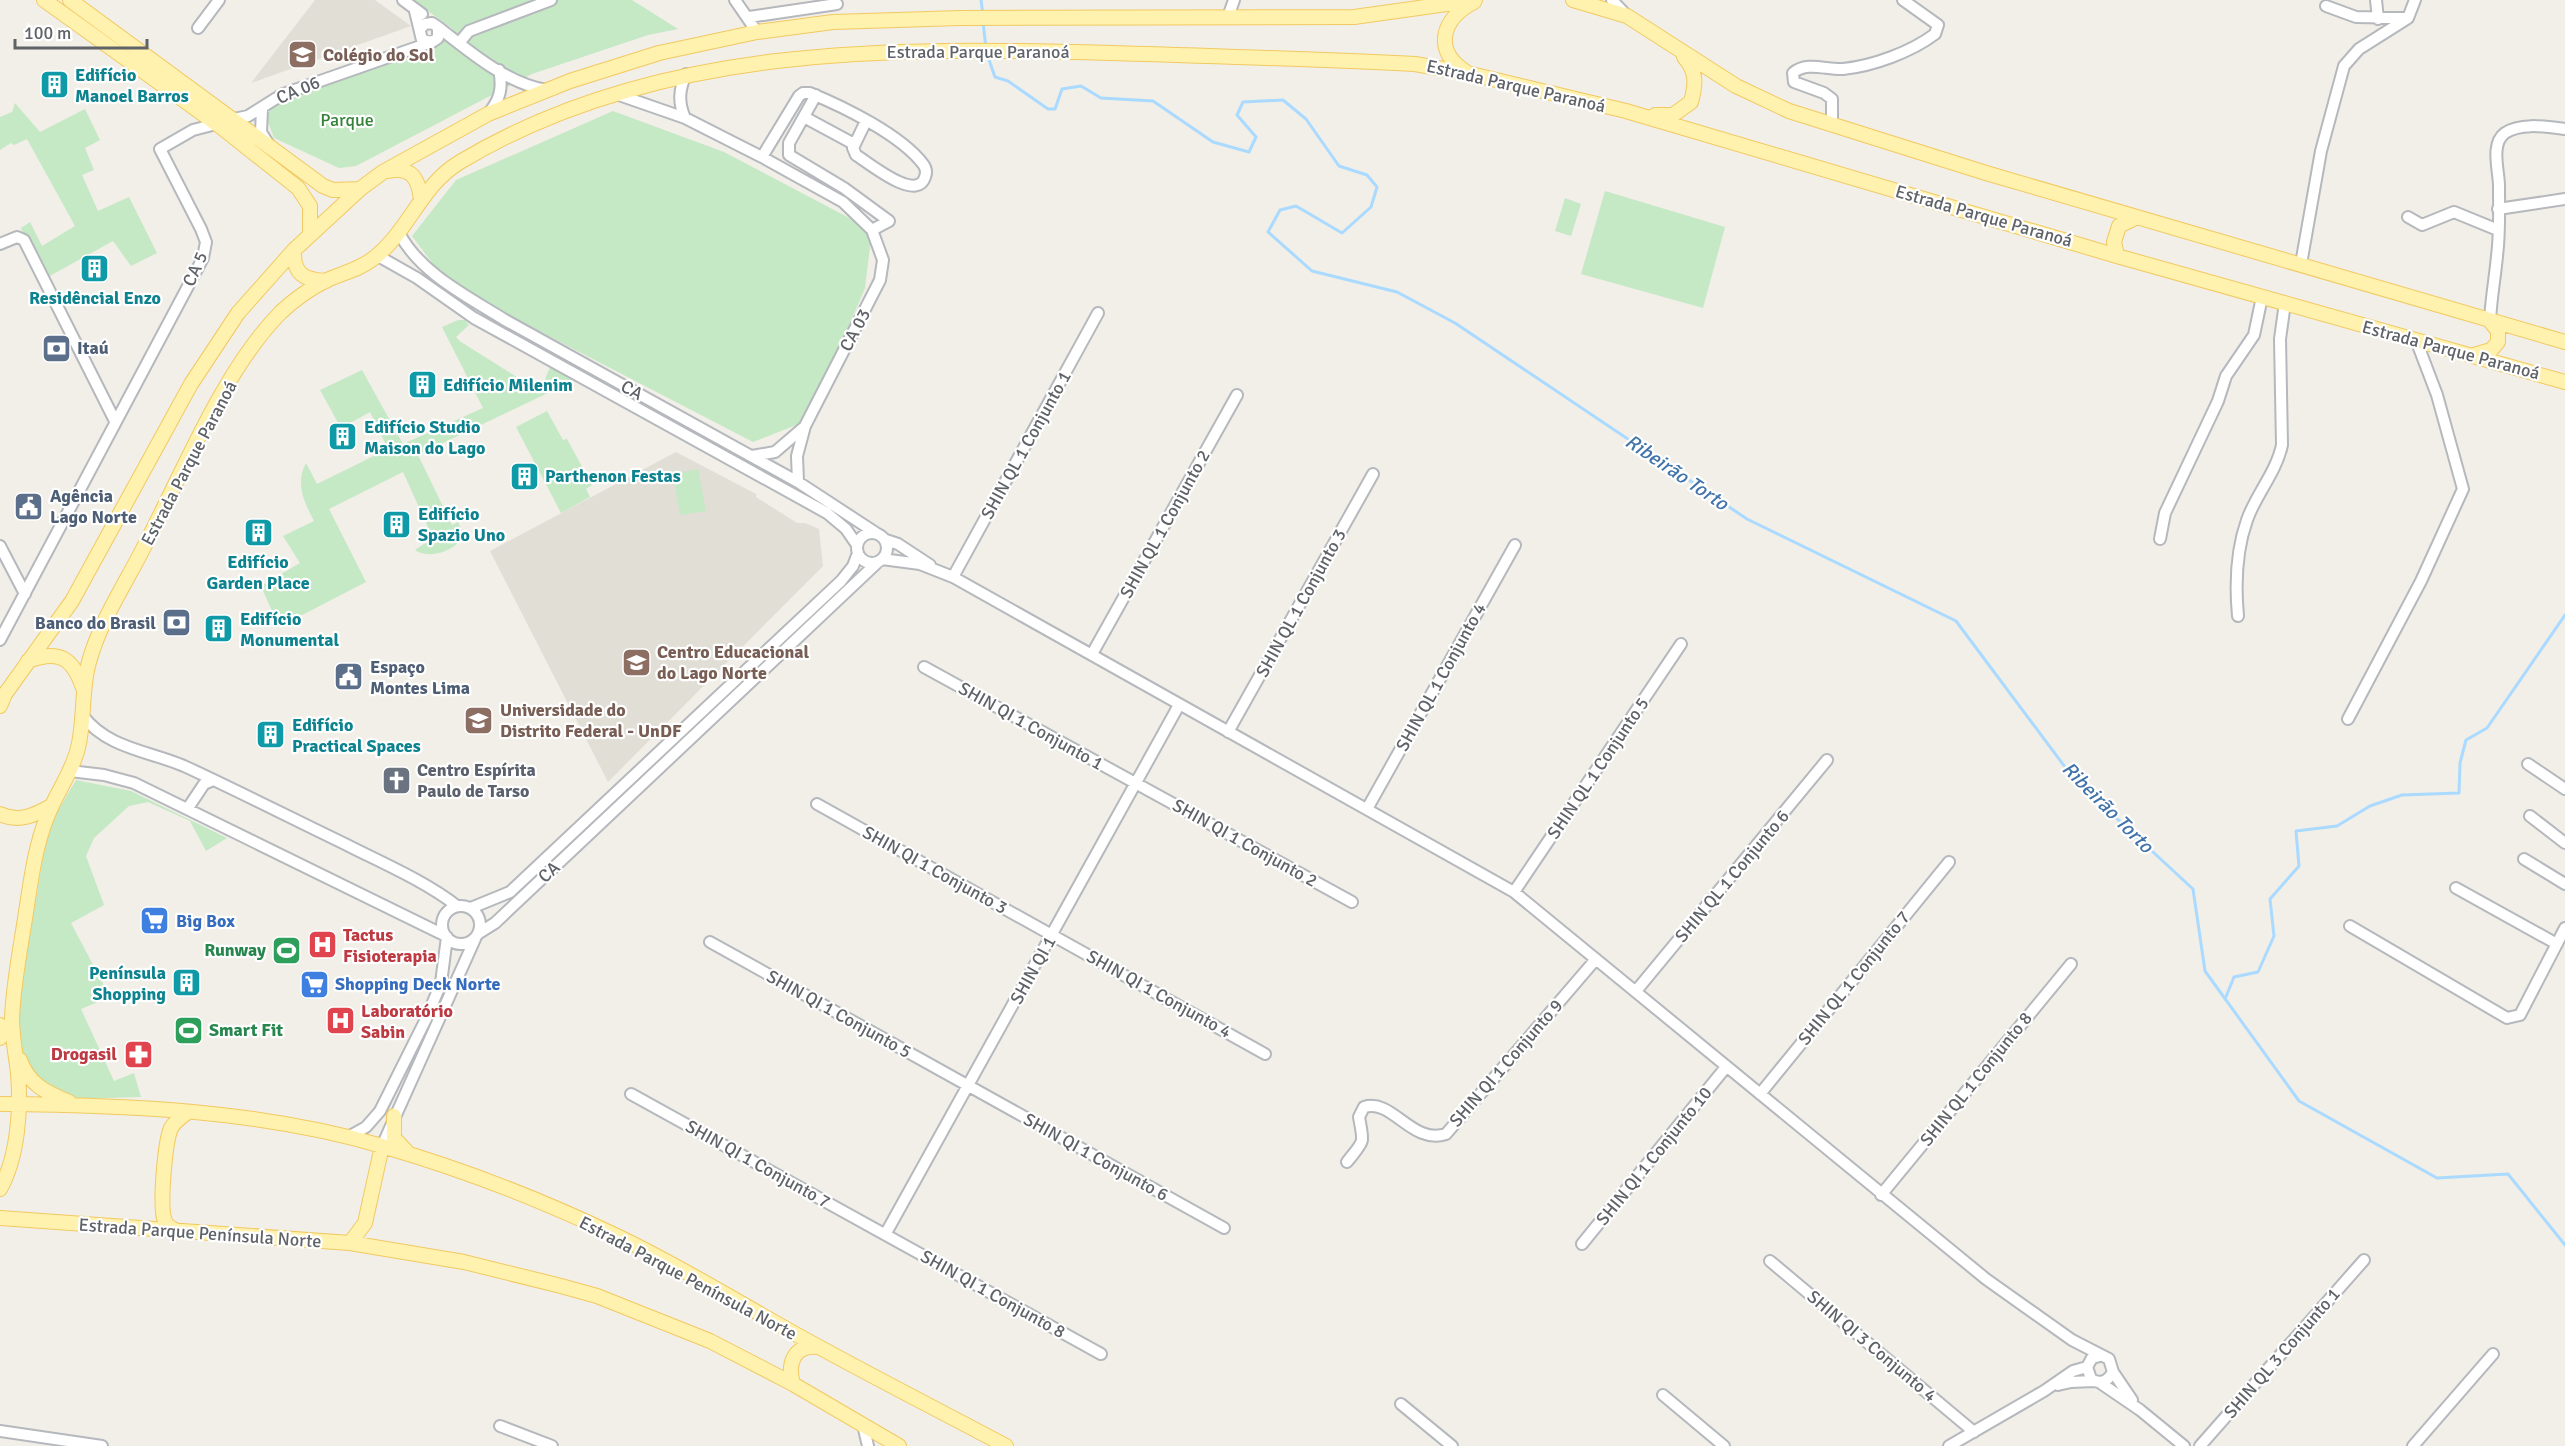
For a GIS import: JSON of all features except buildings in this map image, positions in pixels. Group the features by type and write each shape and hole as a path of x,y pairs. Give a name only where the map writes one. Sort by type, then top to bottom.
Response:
{"main road":[{"path":"44,0 216,124 298,188 310,206 310,235"},
{"path":"70,0 323,186 333,190 360,189"},
{"path":"1467,73 1452,61 1445,43 1445,33 1455,14 1477,0"},
{"name":"Estrada Parque Paranoá","path":"2,699 72,601 191,384 226,328 294,250 360,189 382,172 488,114 546,90 658,53 757,32 833,22 960,18 1354,17 1477,0"},
{"name":"Estrada Parque Paranoá","path":"1573,0 1627,16 1736,86 1789,111 2138,217 2565,342"},
{"path":"1626,111 1672,115 1691,102 1696,81 1694,73 1690,64 1674,46"},
{"name":"Estrada Parque Paranoá","path":"0,1189 12,1153 19,1104 12,1021 26,908 36,853 51,806 70,771 78,748 83,716 83,690 89,662 107,618 217,403 275,319 300,296 327,281 362,267 378,256 399,233 438,179 458,163 516,132 616,94 686,74 795,57 960,50 1405,63 1467,73 1626,111 2117,256 2565,381"},
{"path":"382,172 405,170 412,173 417,180 421,201"},
{"path":"2117,256 2114,242 2119,226 2138,217"},
{"path":"294,250 299,274 311,280 327,281"},
{"path":"2472,356 2483,354 2496,346 2500,337 2490,321"},
{"path":"28,661 48,655 65,659 77,670 83,690"},
{"path":"0,814 9,818 26,817 51,806"},
{"path":"0,1025 0,1038"},
{"path":"15,1043 26,1074 32,1081 41,1090 74,1105"},
{"name":"Estrada Parque Península Norte","path":"0,1104 74,1105 188,1112 348,1137 410,1155 532,1199 621,1238 1006,1446"},
{"path":"179,1233 168,1227 163,1216 165,1176 170,1132 177,1120 188,1112"},
{"path":"394,1116 394,1138 410,1155"},
{"path":"350,1243 365,1223 382,1146"},
{"name":"Estrada Parque Península Norte","path":"0,1218 179,1233 350,1243 464,1262 597,1296 710,1341 793,1384 894,1443"},
{"path":"793,1384 790,1364 793,1355 800,1349 819,1347"},
{"path":"976,1430 981,1446"}],"street":[{"path":"198,27 219,0"},
{"path":"402,0 499,70 529,87 546,90"},
{"path":"459,43 469,31 551,0"},
{"path":"735,0 757,32"},
{"path":"1228,17 1234,0"},
{"path":"1612,0 1627,16"},
{"path":"1832,125 1832,99 1824,93 1794,82 1793,73 1802,67 1842,69 1864,64 1910,48 1935,34 1938,25 1904,0"},
{"path":"2376,0 2378,19"},
{"path":"2301,264 2321,151 2344,66 2359,49 2408,18 2415,0"},
{"path":"748,16 837,4"},
{"path":"2326,6 2356,16 2378,19 2408,18"},
{"path":"415,11 422,40 429,43 438,38 435,25"},
{"path":"405,50 425,24 435,25"},
{"name":"CA 06","path":"234,119 248,116 283,94 429,43"},
{"path":"488,114 498,101 502,82 499,70"},
{"path":"685,118 680,106 680,94 686,74"},
{"path":"762,157 799,96 807,92 866,121 906,147 926,170 923,182 917,186 906,186 856,155 854,144 866,121"},
{"name":"CA 03","path":"616,94 685,118 762,157 843,202 872,230 883,260 880,280 805,426 797,456 798,482"},
{"path":"816,95 789,143 789,155 844,188 889,221 872,230"},
{"name":"CA 06","path":"262,108 261,132 269,146"},
{"path":"193,130 200,113"},
{"path":"804,117 854,144"},
{"name":"CA 5","path":"0,640 198,268 205,250 201,229 160,149 193,130 216,124"},
{"path":"2490,321 2498,230 2496,158 2504,133 2532,126 2565,129"},
{"path":"2498,208 2565,199"},
{"path":"2408,217 2422,225 2449,213 2459,213 2498,230"},
{"name":"CA","path":"399,233 405,243 430,270 505,320 798,482 876,533"},
{"path":"0,244 16,237 24,240 115,421"},
{"name":"CA","path":"378,256 417,278 474,318 826,513 846,529 857,549 853,566 841,581 510,892 471,908"},
{"path":"2160,539 2165,513 2218,401 2226,376 2254,335 2262,297"},
{"path":"2238,616 2236,591 2238,556 2247,519 2277,462 2282,445 2280,339 2285,303"},
{"name":"SHIN QL 1 Conjunto 1","path":"954,577 1098,313"},
{"path":"2348,719 2421,581 2463,489 2438,395 2416,340"},
{"name":"SHIN QL 1 Conjunto 2","path":"1092,654 1238,394"},
{"name":"CA 03","path":"752,456 775,452 805,426"},
{"name":"SHIN QL 1 Conjunto 3","path":"1228,732 1373,474"},
{"path":"935,569 905,548 876,533 864,535 857,549 866,562 909,561 954,577 1514,892 1978,1273 2072,1340 2109,1359 2113,1372 2140,1410"},
{"path":"880,560 888,548 886,540"},
{"name":"SHIN QL 1 Conjunto 4","path":"1367,809 1515,545"},
{"path":"0,546 25,594"},
{"name":"CA","path":"477,936 495,923 880,560"},
{"name":"SHIN QL 1 Conjunto 5","path":"1514,892 1681,644"},
{"name":"SHIN QI 1 Conjunto 1","path":"924,667 1137,784"},
{"name":"SHIN QI 1","path":"886,1233 1179,705"},
{"path":"83,716 92,728 113,741 183,766 392,868 443,895 457,906 471,908 480,919 477,936 455,988 382,1146"},
{"name":"SHIN QL 1 Conjunto 6","path":"1636,991 1827,760"},
{"path":"2528,764 2565,789"},
{"path":"70,771 104,775 134,783 446,936 455,944 462,944 477,936"},
{"path":"188,808 204,784 211,781"},
{"name":"SHIN QI 1 Conjunto 2","path":"1137,784 1352,902"},
{"name":"SHIN QI 1 Conjunto 3","path":"817,804 1053,935"},
{"path":"2530,816 2565,843"},
{"path":"2524,859 2565,884"},
{"name":"SHIN QL 1 Conjunto 7","path":"1760,1094 1949,862"},
{"path":"2456,888 2558,944"},
{"path":"348,1137 366,1127 380,1111 426,1018 441,983 446,936 442,921 450,909 457,906"},
{"path":"2350,926 2507,1018 2520,1015 2565,928"},
{"name":"SHIN QI 1 Conjunto 4","path":"1053,935 1265,1054"},
{"name":"SHIN QI 1 Conjunto 5","path":"710,942 968,1086"},
{"name":"SHIN QI 1 Conjunto 9","path":"1347,1162 1362,1143 1364,1136 1360,1112 1369,1106 1392,1113 1416,1131 1432,1136 1446,1134 1596,959"},
{"name":"SHIN QL 1 Conjunto 8","path":"1881,1195 2071,964"},
{"name":"SHIN QI 1 Conjunto 10","path":"1582,1244 1726,1067"},
{"name":"SHIN QI 1 Conjunto 6","path":"968,1086 1224,1228"},
{"name":"SHIN QI 1 Conjunto 7","path":"631,1094 886,1233"},
{"name":"SHIN QI 1 Conjunto 8","path":"886,1233 1101,1354"},
{"name":"SHIN QL 3 Conjunto 1","path":"2200,1446 2364,1260"},
{"name":"SHIN QI 3 Conjunto 4","path":"1770,1261 1974,1432"},
{"path":"2072,1340 2087,1366 2088,1375 2140,1410 2184,1446"},
{"path":"2413,1446 2493,1354"},
{"path":"1949,1446 2044,1391 2073,1371 2087,1366 2092,1359 2100,1356"},
{"path":"2044,1391 2071,1382 2097,1382 2110,1378 2113,1372"},
{"path":"1664,1395 1724,1446"},
{"path":"1401,1404 1452,1446"},
{"path":"863,1425 868,1446"},
{"path":"500,1426 552,1446"},
{"path":"0,1431 102,1446"},
{"path":"873,1446 894,1443"}],"shaded area":[{"name":"Colégio do Sol","path":"315,0 375,0 411,26 251,83"},
{"name":"Centro Educacional do Lago Norte","path":"676,452 756,494 756,497 797,523 805,523 819,529 823,566 608,782 490,551"}],"green space":[{"name":"Parque","path":"413,0 632,0 678,29 648,35 532,74 356,166 339,168 274,138 266,117 275,101 454,30"},
{"path":"15,103 40,132 85,109 100,140 85,148 94,170 82,175 98,211 129,197 157,253 131,266 113,241 46,278 21,228 30,222 42,246 75,226 27,139 14,145 11,143 0,150 0,117 12,112"},
{"path":"613,111 724,152 872,230 865,288 809,420 753,442 448,284 412,236 456,180"},
{"path":"1605,191 1725,227 1703,308 1581,274"},
{"path":"1565,198 1581,204 1571,236 1555,231"},
{"path":"458,320 465,320 469,325 456,337 461,342 531,386 542,387 550,367 573,378 571,382 418,455 452,525 458,522 464,535 455,546 435,554 415,550 433,538 403,472 329,509 366,582 279,627 261,586 300,563 283,536 314,521 304,500 301,485 306,463 317,484 388,449 370,412 341,428 320,390 362,370 403,444 483,408 442,327"},
{"path":"547,411 563,440 567,439 592,485 586,489 590,497 561,513 516,427"},
{"path":"698,469 706,511 680,515 673,474"},
{"path":"76,780 131,791 227,838 206,851 190,821 148,802 129,806 94,838 86,856 104,905 71,923 110,997 81,1009 114,1081 134,1073 141,1097 75,1099 49,1088 29,1073 19,1044 17,1013 48,827"}],"waterway":[{"name":"Ribeirão Torto","path":"981,0 983,15"},
{"name":"Ribeirão Torto","path":"983,22 986,48"},
{"name":"Ribeirão Torto","path":"987,54 995,77 1008,81 1048,109 1055,109 1062,89 1081,86 1101,98 1153,101 1213,142 1249,152 1256,137 1237,115 1243,102 1283,100 1306,119 1339,166 1367,175 1377,187 1371,207 1342,233 1296,206 1280,210 1268,232 1312,271 1397,292 1455,323 1747,519 1956,621 2074,779 2193,889 2205,971 2299,1101 2437,1178 2508,1174 2565,1245"},
{"path":"2225,999 2234,977 2258,972 2274,936 2270,899 2299,866 2296,831 2337,826 2370,806 2402,795 2459,793 2460,763 2466,740 2487,728 2565,615"}],"place":[{"name":"Colégio do Sol","path":"302,55"},
{"name":"Edifício Manoel Barros","path":"54,85"},
{"name":"Residêncial Enzo","path":"95,269"},
{"name":"Itaú","path":"56,348"},
{"name":"Edifício Milenim","path":"422,385"},
{"name":"Edifício Studio Maison do Lago","path":"343,437"},
{"name":"Parthenon Festas","path":"524,476"},
{"name":"Agência Lago Norte","path":"29,506"},
{"name":"Edifício Spazio Uno","path":"397,524"},
{"name":"Edifício Garden Place","path":"258,533"},
{"name":"Banco do Brasil","path":"177,623"},
{"name":"Edifício Monumental","path":"219,629"},
{"name":"Centro Educacional do Lago Norte","path":"636,662"},
{"name":"Espaço Montes Lima","path":"349,677"},
{"name":"Universidade do Distrito Federal - UnDF","path":"479,720"},
{"name":"Edifício Practical Spaces","path":"271,735"},
{"name":"Centro Espírita Paulo de Tarso","path":"396,780"},
{"name":"Big Box","path":"155,921"},
{"name":"Tactus Fisioterapia","path":"322,945"},
{"name":"Runway","path":"287,950"},
{"name":"Península Shopping","path":"187,983"},
{"name":"Shopping Deck Norte","path":"314,984"},
{"name":"Laboratório Sabin","path":"340,1021"},
{"name":"Smart Fit","path":"188,1030"},
{"name":"Drogasil","path":"138,1054"}]}
